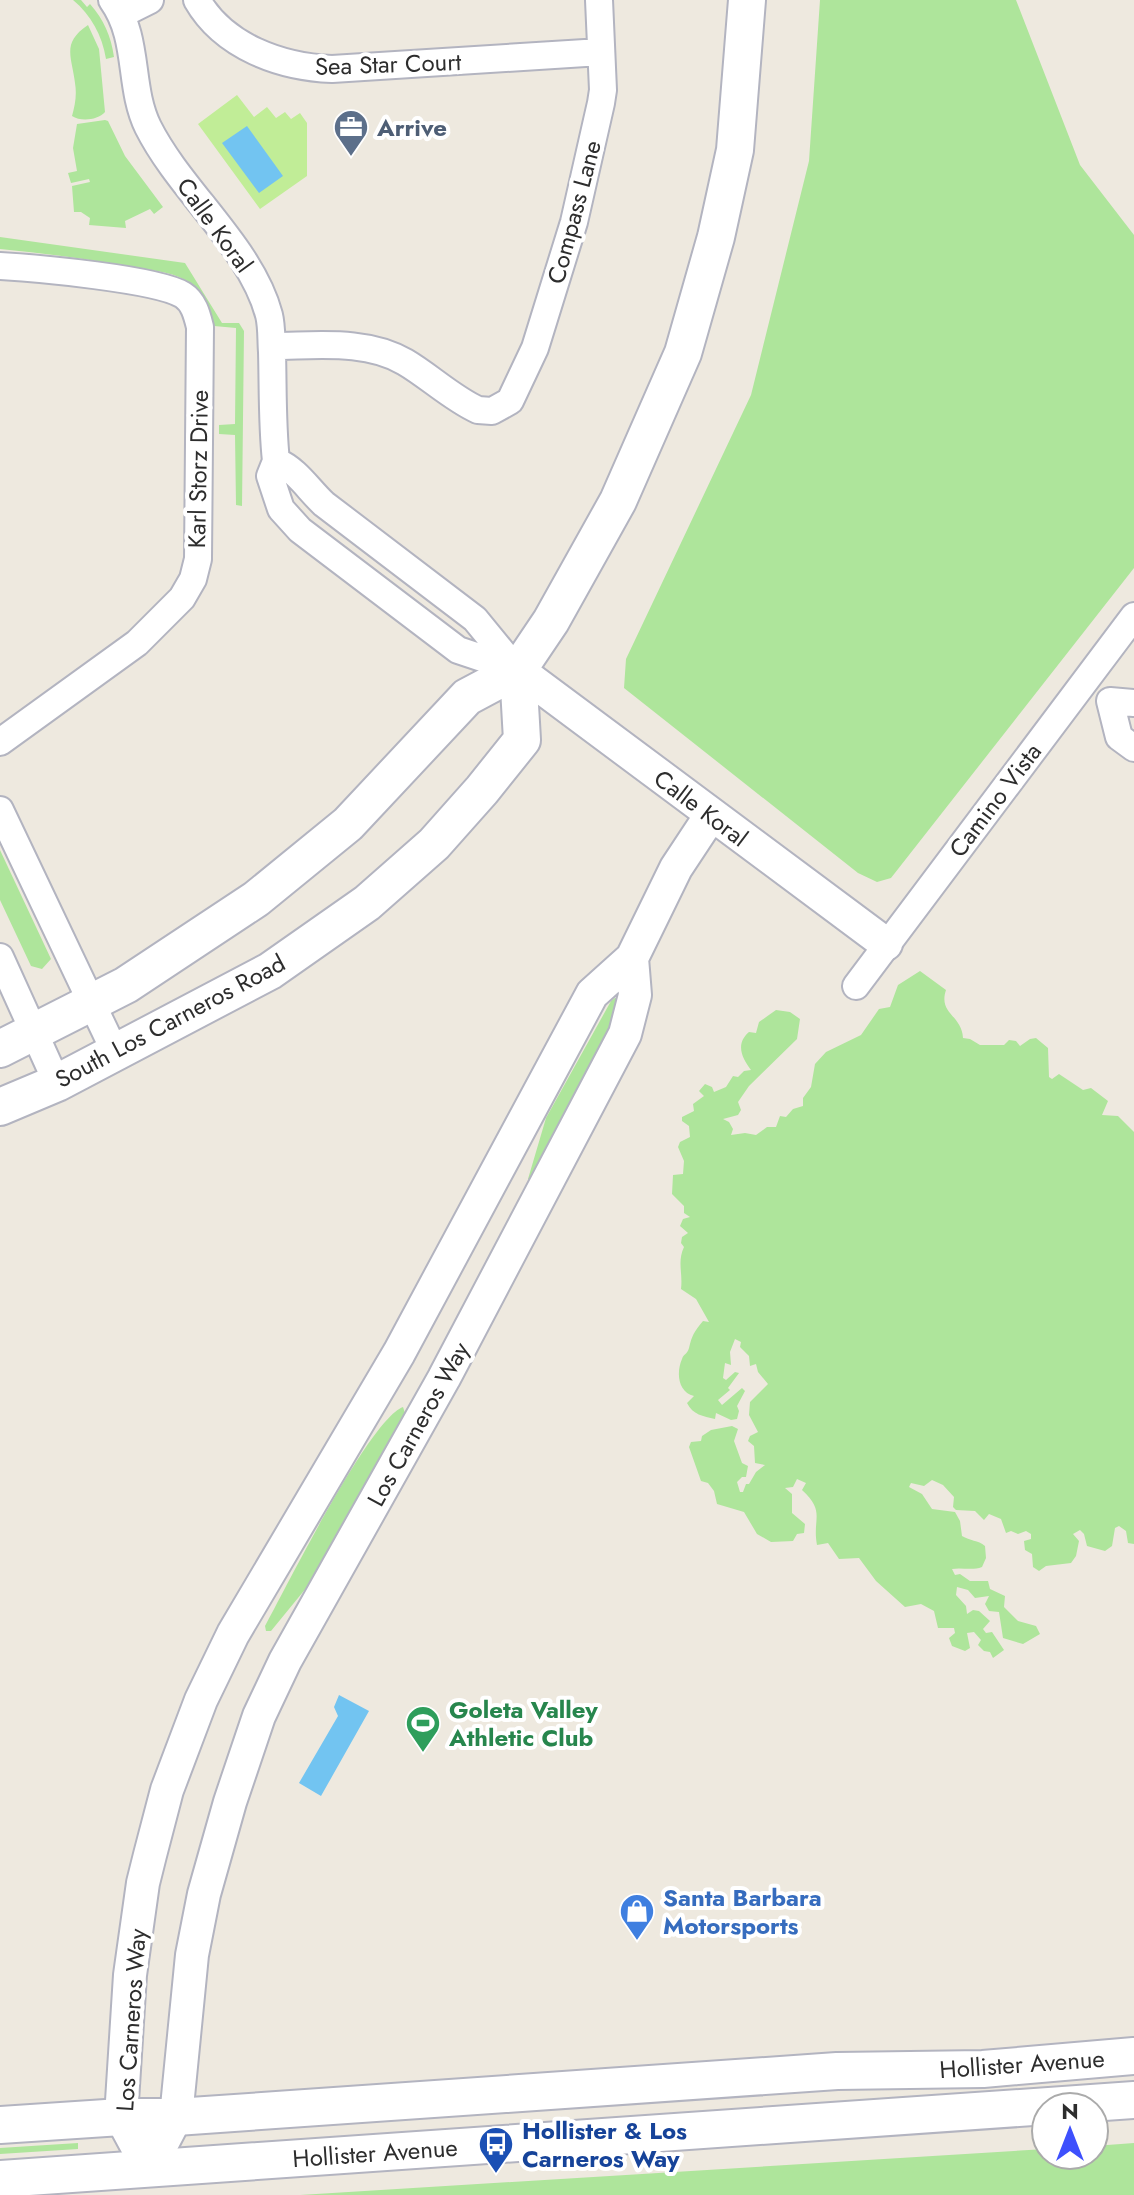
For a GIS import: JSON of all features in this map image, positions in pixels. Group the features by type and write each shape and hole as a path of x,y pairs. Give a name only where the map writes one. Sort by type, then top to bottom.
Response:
{"main road":[{"path":"0,1049 126,985 256,899 348,824 467,697 518,670 551,621 618,501 683,353 716,237 735,150 747,0"},
{"name":"South Los Carneros Road","path":"0,1107 57,1083 270,971 367,903 434,844 522,740 518,670"},
{"name":"Hollister Avenue","path":"0,2125 121,2117 176,2117 837,2071 983,2069 1134,2056"},
{"name":"Hollister Avenue","path":"0,2179 1134,2100"}],"street":[{"path":"117,7 150,0"},
{"name":"Sea Star Court","path":"197,0 225,31 248,48 302,68 332,69 601,52"},
{"name":"Compass Lane","path":"272,346 341,346 378,350 403,360 471,407 485,411 498,410 510,401 535,348 574,222 601,103 599,0"},
{"name":"Calle Koral","path":"117,7 134,53 139,103 147,126 196,199 247,266 260,289 270,318 276,461 270,476 281,509 300,530 458,650 518,670"},
{"name":"Karl Storz Drive","path":"0,266 127,281 186,296 196,312 200,342 198,559 193,579 182,598 137,643 0,742"},
{"name":"Calle Koral","path":"276,461 293,469 324,504 475,619 518,670 886,944"},
{"name":"Camino Vista","path":"856,986 1134,616"},
{"path":"1085,681 1122,702 1119,737 1134,748"},
{"path":"0,810 115,1052"},
{"name":"Los Carneros Way","path":"149,2169 121,2117 130,1975 143,1883 167,1790 201,1700 233,1634 399,1353 592,994 632,958 676,868 711,815"},
{"path":"0,957 57,1083"},
{"name":"Los Carneros Way","path":"149,2169 176,2117 191,1969 204,1894 259,1716 285,1661 444,1378 625,1034 635,995 632,958"},
{"path":"399,1353 444,1378"}],"green space":[{"path":"73,0 81,0 87,7 90,4 95,10 106,29 114,57 106,59 95,26"},
{"path":"820,0 1016,0 1080,165 1134,235 1134,568 891,878 877,882 858,873 624,688 626,659 751,395 809,161"},
{"path":"88,25 99,49 105,112 98,117 85,119 72,116 76,92 70,51 74,38"},
{"path":"237,95 254,117 267,107 276,118 285,112 291,119 300,113 307,123 307,176 260,209 198,124"},
{"path":"105,120 125,156 163,207 154,214 150,209 125,221 126,228 89,225 90,218 81,212 74,212 72,186 90,182 89,179 71,183 68,173 77,171 73,148 77,124"},
{"path":"0,237 185,263 222,323 239,323 244,331 242,506 236,505 235,435 219,434 219,425 235,424 236,328 214,326 200,294 179,277 82,259 0,249"},
{"path":"0,850 51,959 42,969 31,966 0,900"},
{"path":"920,971 946,990 945,1004 959,1024 963,1038 980,1045 1004,1045 1009,1040 1016,1041 1020,1046 1036,1038 1048,1048 1049,1077 1052,1079 1059,1074 1083,1090 1091,1088 1108,1101 1102,1115 1118,1116 1134,1132 1134,1544 1128,1543 1126,1531 1119,1526 1115,1528 1112,1546 1105,1551 1087,1546 1080,1530 1073,1534 1079,1541 1071,1563 1046,1566 1039,1571 1033,1567 1032,1554 1025,1550 1024,1541 1031,1539 1031,1534 1026,1531 1006,1533 1001,1519 989,1514 984,1520 975,1511 956,1510 953,1507 954,1497 943,1485 932,1480 924,1486 911,1483 909,1487 922,1494 932,1509 955,1512 962,1536 985,1546 986,1558 982,1567 952,1569 955,1575 960,1574 970,1581 988,1581 990,1589 1005,1596 1004,1607 1018,1621 1036,1626 1040,1634 1023,1644 1003,1638 999,1612 989,1611 985,1604 989,1596 975,1598 968,1590 957,1587 956,1595 966,1606 967,1614 973,1610 979,1611 990,1621 983,1629 986,1633 992,1632 1004,1650 993,1658 990,1652 978,1645 981,1640 974,1632 967,1633 970,1648 965,1651 952,1646 949,1638 955,1633 954,1628 938,1628 934,1611 921,1604 905,1607 876,1581 859,1558 839,1559 828,1543 817,1545 816,1510 802,1490 806,1483 797,1479 793,1487 785,1488 792,1494 792,1513 805,1524 804,1533 797,1534 793,1541 771,1542 757,1534 744,1512 717,1504 714,1491 708,1483 701,1481 689,1447 691,1442 701,1441 702,1436 711,1430 732,1426 738,1429 734,1441 742,1463 748,1466 746,1477 737,1482 740,1492 743,1492 746,1484 765,1465 755,1463 754,1446 748,1441 758,1432 749,1415 750,1402 768,1384 758,1372 756,1364 750,1366 749,1356 740,1347 741,1342 735,1339 730,1352 731,1365 725,1363 723,1378 726,1380 735,1372 739,1373 728,1388 730,1390 718,1400 722,1405 742,1388 745,1391 737,1406 737,1419 731,1420 716,1413 715,1419 695,1413 687,1403 694,1396 682,1386 679,1376 682,1359 694,1334 703,1321 709,1322 696,1299 681,1289 684,1247 681,1243 682,1237 688,1233 680,1226 683,1219 690,1217 672,1194 673,1175 683,1174 684,1161 678,1147 680,1142 690,1137 689,1126 682,1121 682,1117 694,1111 693,1104 704,1096 699,1091 705,1084 712,1087 714,1092 726,1087 733,1076 738,1077 744,1071 751,1070 743,1056 742,1041 749,1032 756,1033 759,1022 776,1010 790,1012 800,1019 797,1039 749,1086 738,1102 741,1110 738,1115 723,1119 733,1129 731,1135 756,1135 767,1127 776,1127 780,1116 786,1117 793,1109 803,1106 803,1098 811,1087 815,1064 826,1052 861,1035 879,1009 890,1007 898,985"},
{"path":"615,998 623,1003 535,1183 528,1179 546,1118"},
{"path":"403,1407 405,1413 307,1587 271,1631 266,1631 265,1626 350,1471 388,1419"},
{"path":"78,2143 78,2149 0,2154 0,2148"},
{"path":"1134,2143 1134,2195 300,2195 1030,2150 1030,2171 1110,2171 1110,2145"}],"water":[{"path":"247,126 283,176 259,193 222,143"},
{"path":"339,1695 369,1711 321,1796 299,1783 338,1716 334,1707"}],"place":[{"name":"Arrive","path":"351,158"},
{"name":"Goleta Valley Athletic Club","path":"423,1754"},
{"name":"Santa Barbara Motorsports","path":"637,1942"},
{"name":"Hollister & Los Carneros Way","path":"496,2175"}]}
